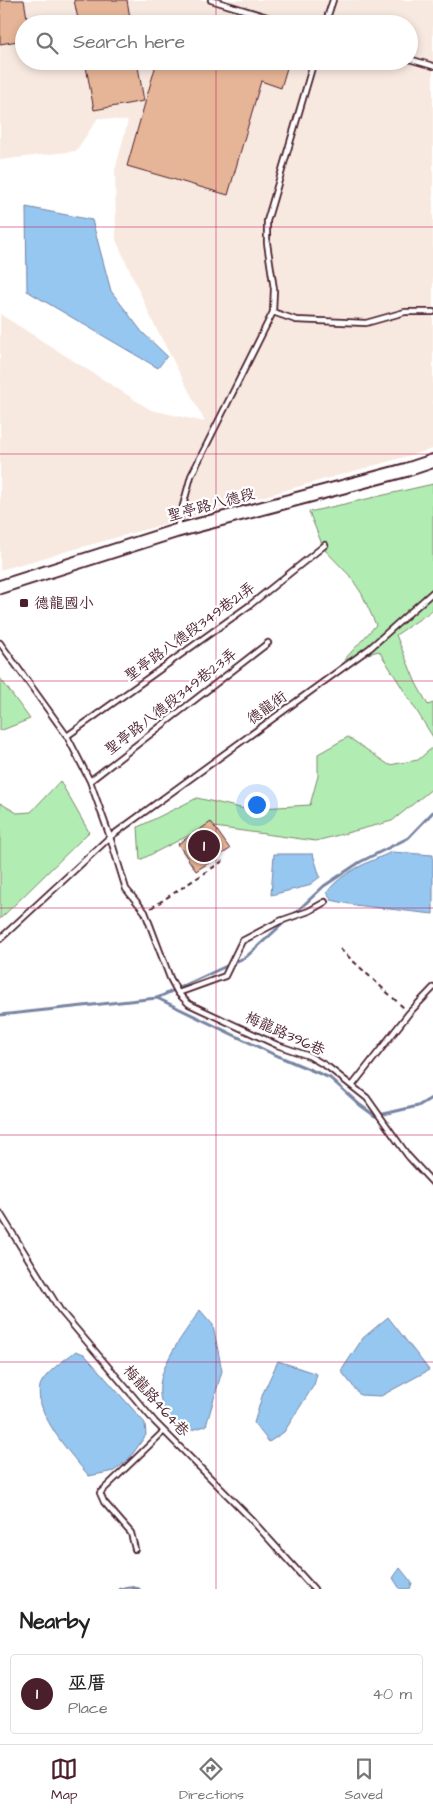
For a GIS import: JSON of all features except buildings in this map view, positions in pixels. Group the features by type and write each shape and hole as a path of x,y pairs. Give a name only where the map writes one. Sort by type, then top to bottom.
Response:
{"street":[{"name":"聖亭路八德段","path":"0,587 176,532 406,470 433,460"}],"lane":[{"path":"211,0 260,15"},
{"path":"329,15 333,0"},
{"path":"418,62 433,66"},
{"path":"176,532 191,476 273,312 274,289 267,244 267,220 311,70"},
{"path":"273,312 296,320 366,323 404,312 433,312"},
{"name":"聖亭路八德段349巷21弄","path":"67,736 250,605 325,545"},
{"name":"德龍街","path":"0,939 110,837 370,648 433,592"},
{"name":"梅龍路396巷","path":"0,643 67,736 90,781 126,888 145,912 170,978 178,992 189,1004 277,1045 309,1056 328,1067 367,1098 408,1156 433,1183"},
{"name":"聖亭路八德段349巷23弄","path":"90,781 268,643"},
{"path":"178,992 225,976 242,941 280,921 310,911 326,902"},
{"path":"352,1086 409,1013 433,988"},
{"name":"梅龍路464巷","path":"0,1213 60,1310 164,1431 249,1517 314,1589"},
{"path":"135,1549 131,1533 104,1502 100,1493 164,1431"}],"path":[{"path":"145,912 226,859"},
{"path":"340,949 409,1013"}],"shaded area":[{"path":"0,0 433,0 433,449 0,570 0,314 151,410 205,422 153,322 116,240 115,170 128,121 98,118 76,151 0,160"}],"green space":[{"path":"433,484 433,610 396,635 416,683 428,705 433,703 433,737 379,651 344,660 376,625 362,594 350,576 324,549 309,512"},
{"path":"0,678 30,719 0,731"},
{"path":"348,737 389,765 418,760 433,747 433,788 392,821 316,841 207,826 140,860 138,827 197,798 245,809 310,805 318,776 318,754"},
{"path":"60,781 89,832 0,919 0,803 17,813 31,812"}],"water":[{"path":"26,207 92,220 111,291 142,332 167,356 158,368 27,291"},
{"path":"392,852 433,855 433,914 354,905 331,900 327,892 341,878 357,868"},
{"path":"274,854 313,854 320,877 308,886 271,895"},
{"path":"200,1310 213,1325 222,1371 206,1426 184,1432 164,1408 160,1396 160,1383 164,1370 177,1344"},
{"path":"388,1317 429,1370 381,1396 360,1395 341,1371 363,1338"},
{"path":"76,1351 84,1354 145,1423 146,1435 129,1459 114,1471 89,1476 56,1434 42,1409 39,1397 42,1381"},
{"path":"278,1361 317,1374 314,1385 284,1432 269,1442 254,1423 263,1393"},
{"path":"400,1568 412,1583 410,1589 400,1589 393,1578"}],"waterway":[{"path":"292,916 324,886 360,862 408,838 433,812"},
{"path":"0,1015 157,998 246,957 287,920"},
{"path":"157,998 273,1054 330,1078 375,1116 418,1106 433,1097"},
{"path":"120,1589 129,1587 139,1589"}],"place":[{"name":"德龍國小","path":"24,603"},
{"name":"巫厝","path":"204,846"}]}
